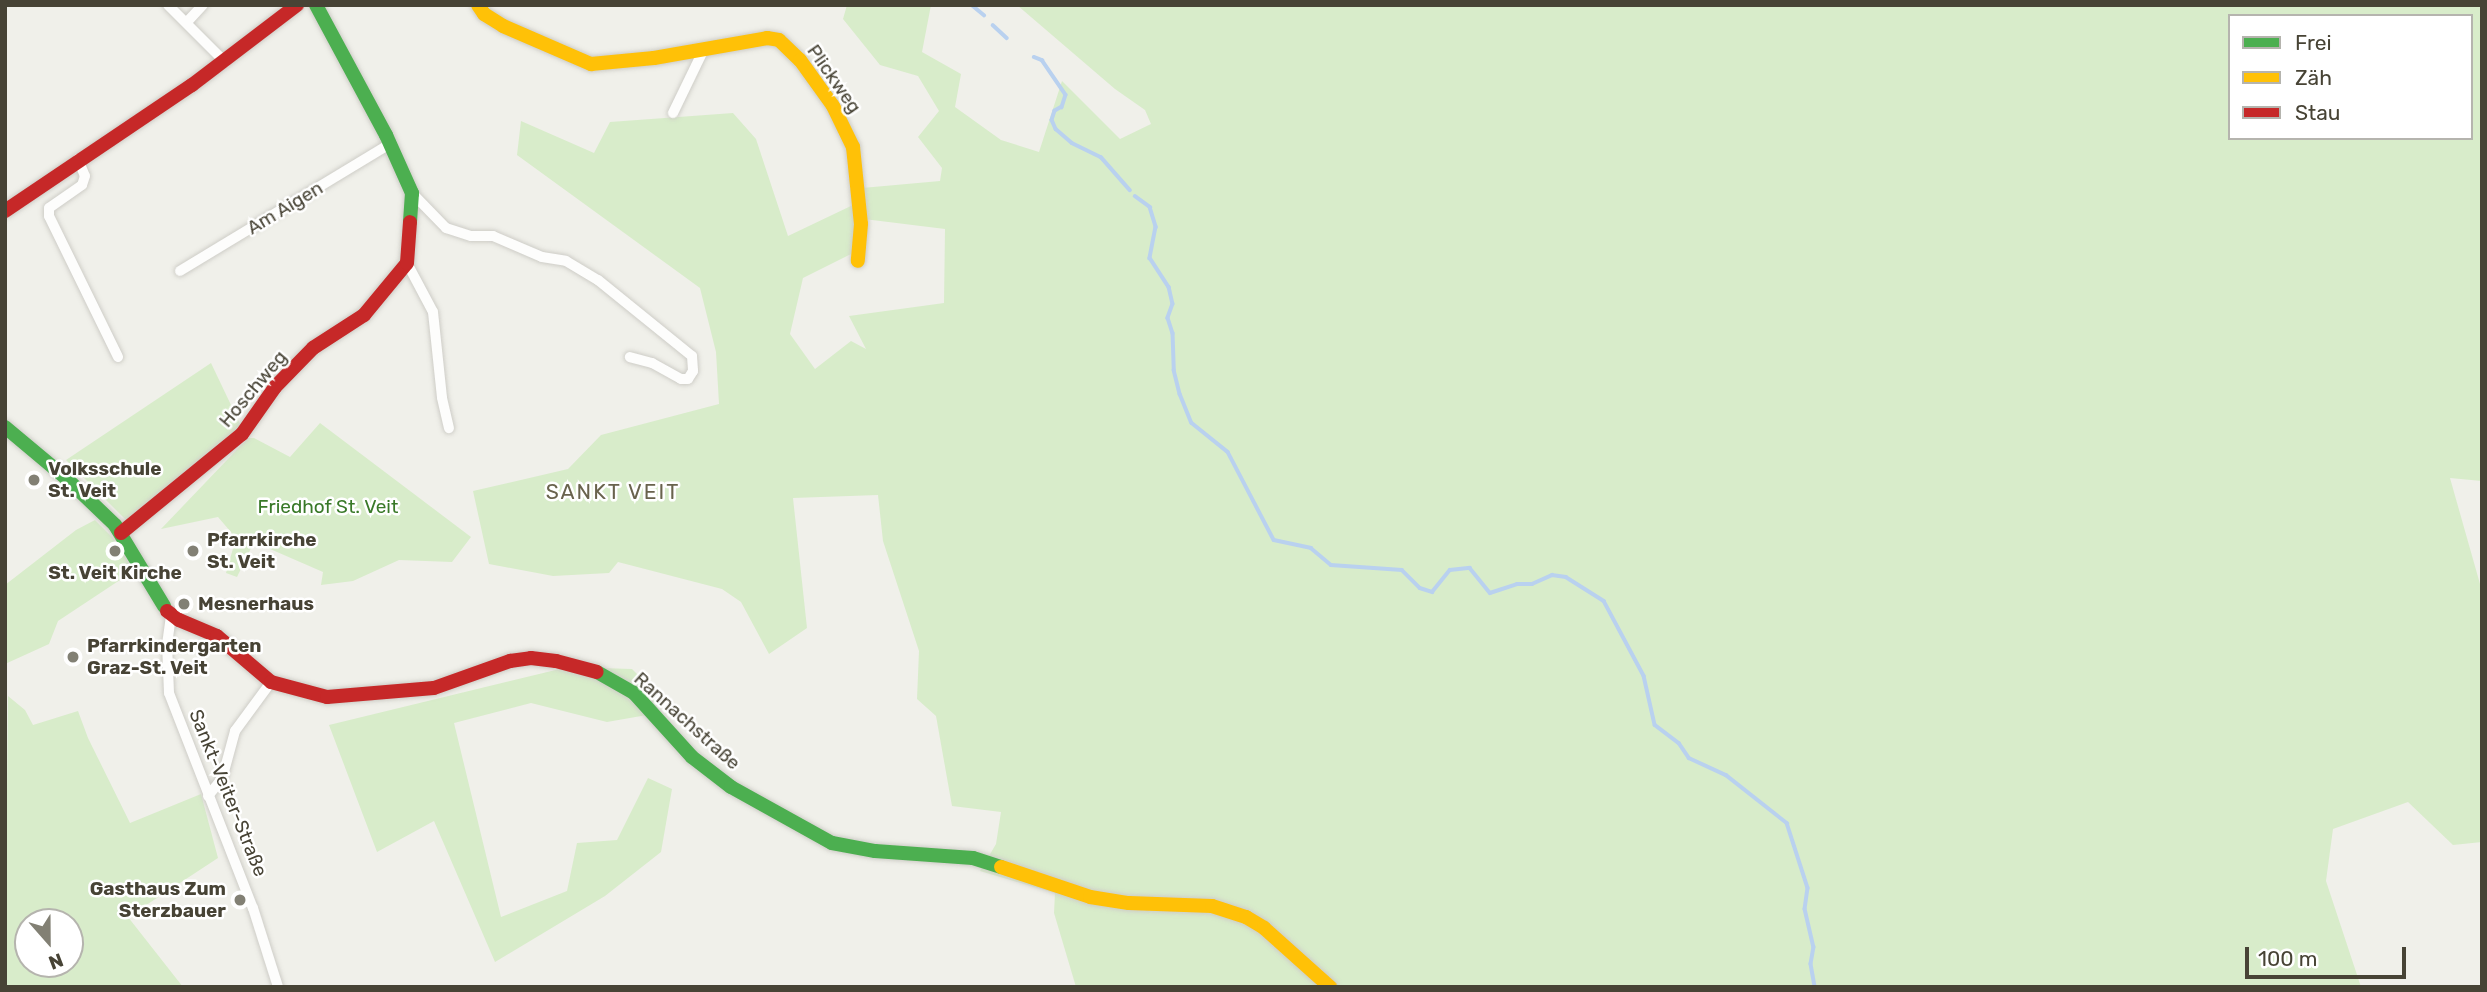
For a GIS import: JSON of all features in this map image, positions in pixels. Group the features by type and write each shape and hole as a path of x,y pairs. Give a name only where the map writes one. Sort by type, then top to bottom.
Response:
{"street":[{"path":"168,5 225,62"},
{"path":"187,22 203,5"},
{"path":"5,211 78,159 225,62 297,5"},
{"path":"316,5 390,144 412,193 446,228 471,236 493,236 542,257 566,261 598,280 692,356 693,372 688,379 681,379 652,363 630,357"},
{"name":"Plickweg","path":"478,5 484,14 503,26 591,64 646,60 767,38 779,40 800,60 841,119 853,147 861,224 858,261"},
{"path":"673,113 704,49"},
{"name":"Am Aigen","path":"180,271 390,144"},
{"path":"78,159 85,176 82,185 49,208 49,216 118,357"},
{"path":"412,193 407,263 433,312 442,398 449,428"},
{"name":"Hoschweg","path":"121,533 221,454 242,433 275,387 313,348 364,315 407,263"},
{"path":"5,427 66,478 121,533 167,611"},
{"name":"Rannachstraße","path":"167,611 218,636 271,682 327,697 434,688 510,661 531,659 602,674 635,693 692,757 731,787 832,843 875,851 973,858 1090,897 1129,903 1212,906 1246,917 1264,928 1330,987"},
{"name":"Sankt-Veiter-Straße","path":"167,611 169,693 253,908 278,987"},
{"path":"208,796 222,779 235,731 271,682"}],"green space":[{"path":"847,5 931,5 922,52 961,74 955,107 1001,140 1039,152 1062,81 1120,139 1151,124 1145,110 1115,89 1017,5 2482,5 2482,481 2450,478 2482,591 2482,842 2453,845 2408,802 2333,829 2326,881 2361,987 1076,987 1054,913 1055,893 980,871 996,844 1001,812 952,806 936,716 917,699 919,651 883,541 878,495 793,498 807,628 769,654 741,602 722,589 618,562 609,573 553,576 489,564 473,491 568,469 601,435 719,404 716,352 700,288 517,155 521,121 594,153 610,122 733,113 756,139 788,236 853,205 856,240 851,254 803,278 790,334 815,369 851,341 866,349 849,316 944,303 945,229 864,219 862,188 940,181 942,168 918,137 939,111 918,76 880,65 843,19"},
{"path":"211,363 241,426 127,521 66,460"},
{"name":"Friedhof St. Veit","path":"320,423 471,537 452,562 399,560 353,581 321,585 323,572 254,542 237,577 226,573 236,538 218,517 161,529 248,438 254,438 290,457"},
{"path":"95,520 113,538 132,568 126,576 58,621 49,644 5,664 5,585 76,530"},
{"path":"568,667 632,669 660,697 647,715 607,722 531,703 454,723 501,917 567,891 577,843 617,840 648,778 672,789 661,852 605,896 495,962 434,821 377,852 329,725"},
{"path":"8,696 25,710 33,725 78,711 88,738 130,823 201,794 218,858 128,917 183,987 5,987"}],"waterway":[{"path":"972,5 984,15"},
{"path":"993,25 1007,38"},
{"path":"1034,57 1042,60 1066,95 1062,107 1055,111 1052,120 1056,129 1072,143 1101,157 1130,190"},
{"path":"1135,196 1150,207 1156,227 1150,258 1169,287 1173,304 1168,318 1173,333 1174,370 1180,394 1192,423 1228,452 1274,540 1311,548 1331,565 1402,570 1420,588 1432,592 1450,570 1470,568 1490,593 1517,584 1532,584 1552,575 1566,577 1604,601 1644,676 1655,725 1679,743 1689,758 1726,775 1787,823 1808,888 1805,909 1814,947 1811,964 1815,987"}],"traffic: fast":[{"path":"316,5 386,135 412,193 410,222"},
{"path":"5,427 66,478 115,525 164,606"},
{"path":"597,672 634,693 692,757 731,787 832,843 875,851 973,858 1001,867"}],"traffic: slow":[{"path":"478,5 484,14 503,26 591,64 654,58 767,38 779,40 800,60 833,106 853,147 861,224 858,261"},
{"path":"1001,867 1090,897 1129,903 1212,906 1246,917 1264,928 1330,987"}],"traffic: jam":[{"path":"5,211 192,85 297,5"},
{"path":"121,533 242,434 275,387 313,348 364,315 407,263 410,222"},
{"path":"167,611 179,620 217,636 271,682 327,697 434,688 510,661 531,658 556,661 597,672"}],"place":[{"name":"Volksschule St. Veit","path":"34,480"},
{"name":"St. Veit Kirche","path":"115,551"},
{"name":"Pfarrkirche St. Veit","path":"193,551"},
{"name":"Mesnerhaus","path":"184,604"},
{"name":"Pfarrkindergarten Graz-St. Veit","path":"73,657"},
{"name":"Gasthaus Zum Sterzbauer","path":"240,900"}],"district":[{"name":"SANKT VEIT","path":"613,492"}]}
